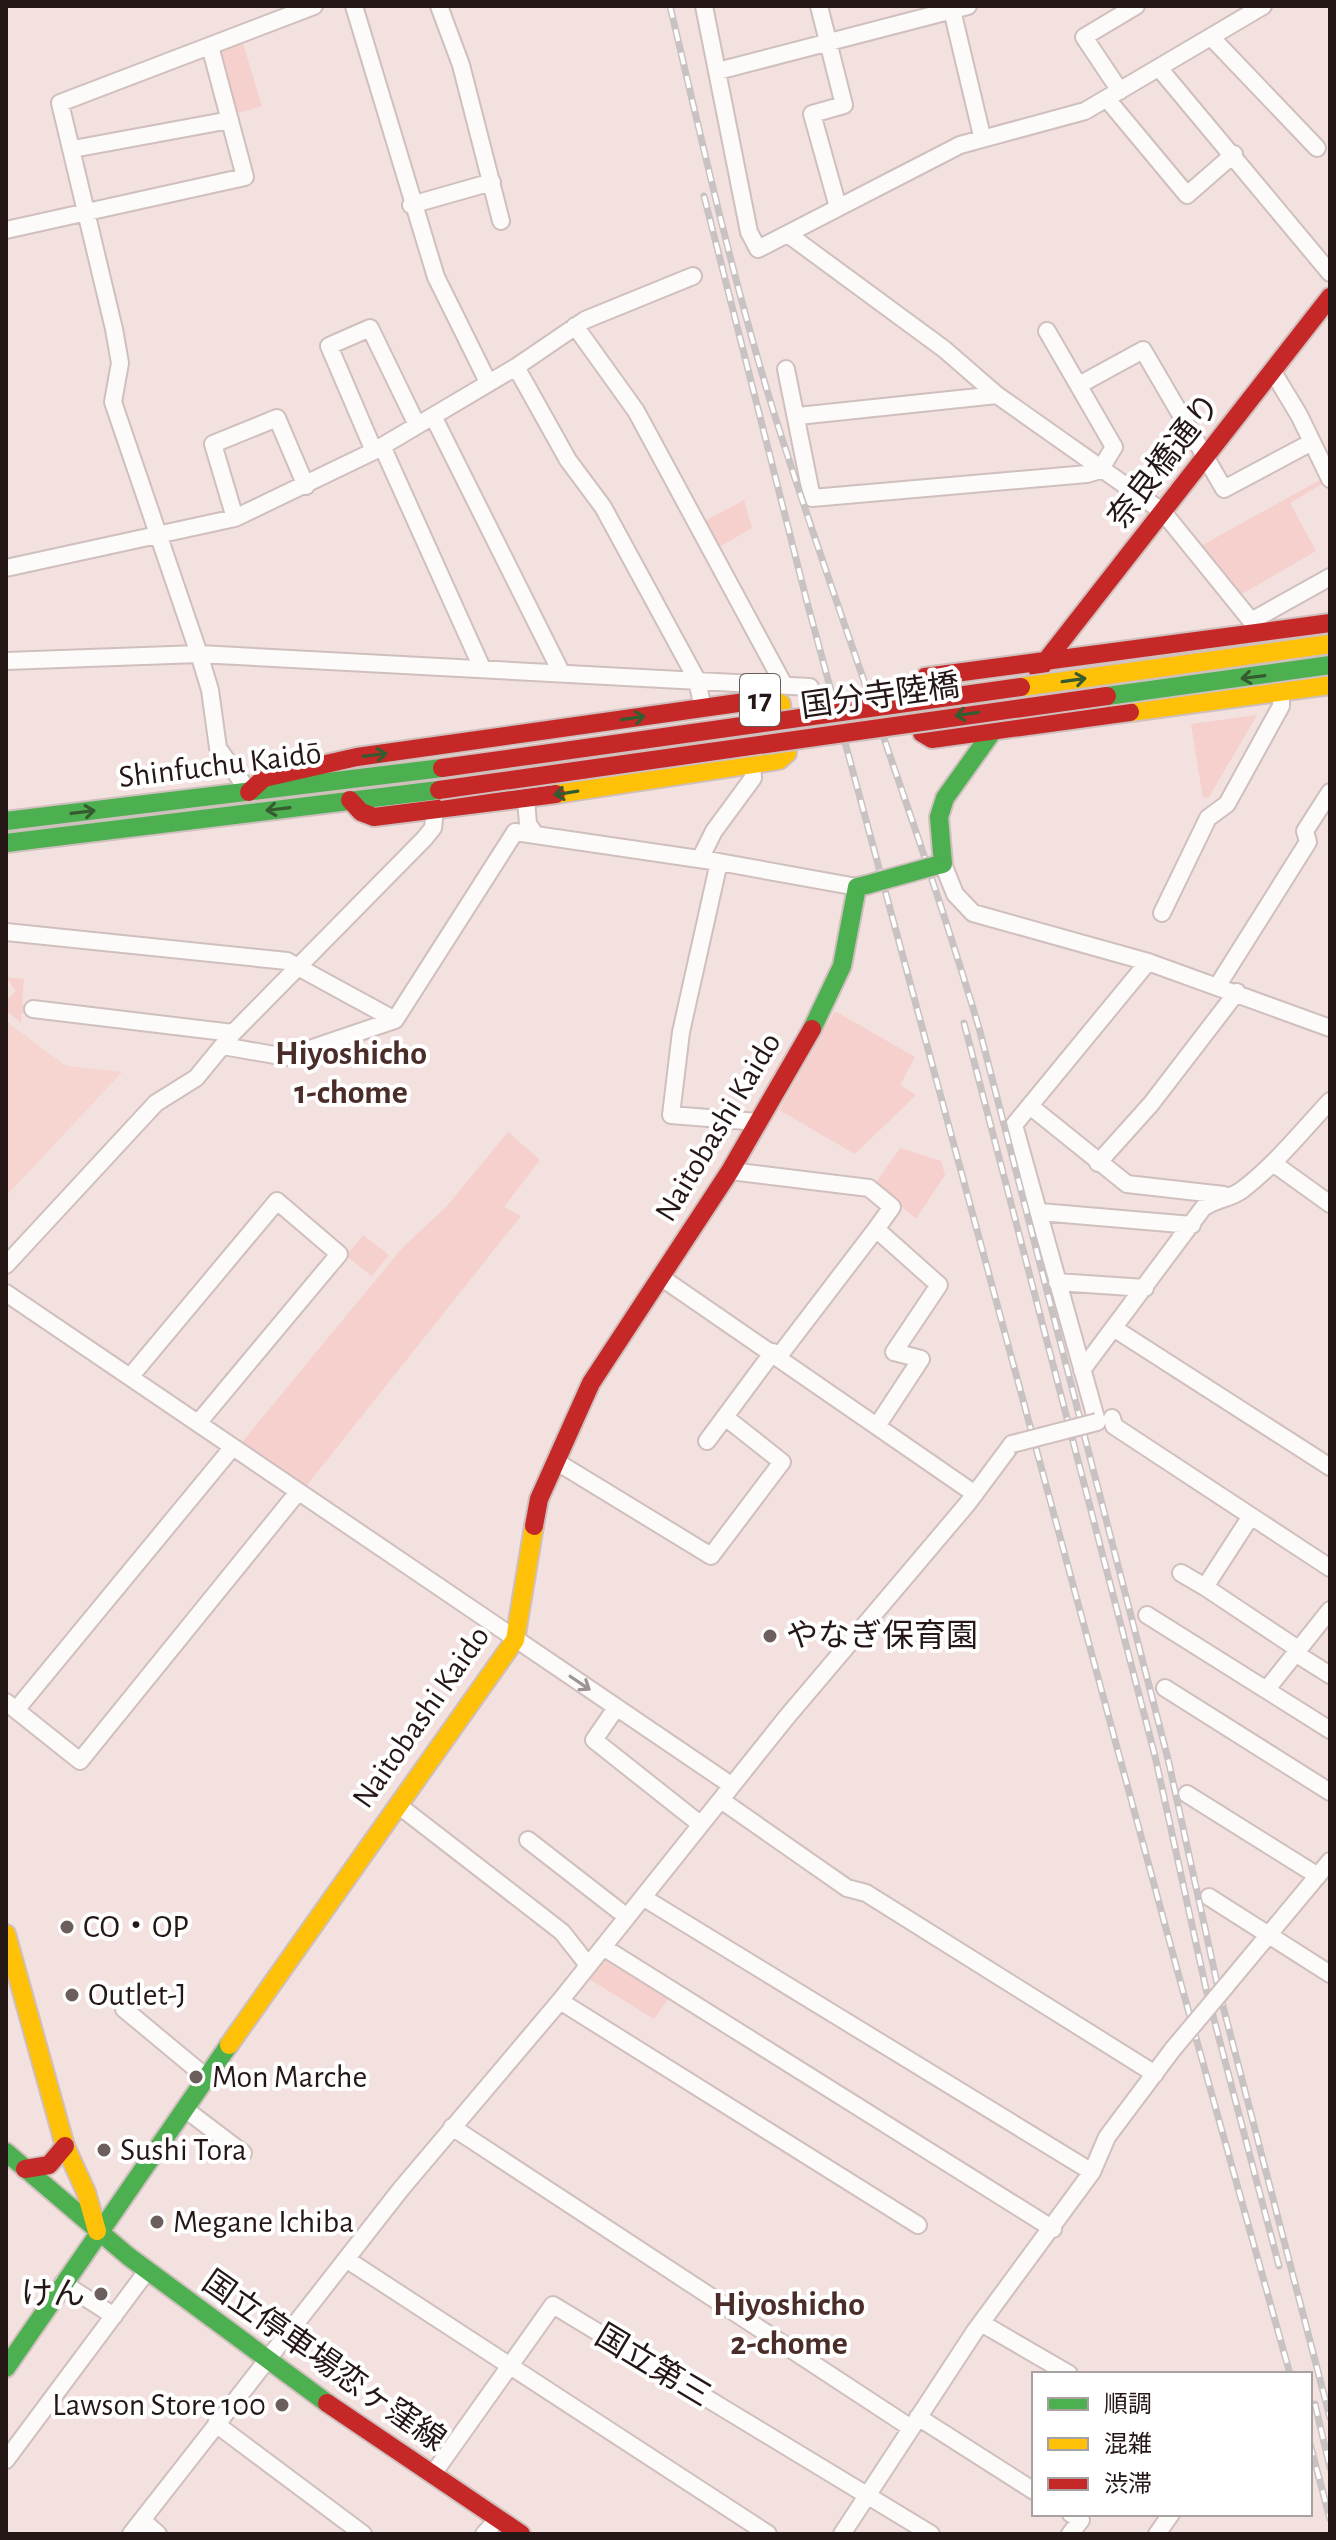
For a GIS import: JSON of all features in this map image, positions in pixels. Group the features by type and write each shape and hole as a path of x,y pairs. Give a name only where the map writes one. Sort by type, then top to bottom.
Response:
{"main road":[{"name":"奈良橋通り","path":"1045,662 1327,308"},
{"path":"1330,623 1257,626 1045,662 925,677 917,681 918,710 925,737 992,731 1330,685"},
{"name":"国分寺陸橋","path":"442,768 1330,644"},
{"path":"862,886 939,865 939,817 945,798 1045,662"},
{"name":"国分寺陸橋","path":"439,790 1330,665"},
{"name":"17","path":"249,792 264,778 357,757 703,709 777,700 781,704 787,753 779,760 526,799 374,817 361,812 350,800"},
{"name":"Shinfuchu Kaidō","path":"6,821 442,768"},
{"name":"Shinfuchu Kaidō","path":"6,840 439,790"},
{"name":"Naitobashi Kaido","path":"9,2356 515,1640 539,1499 591,1383 730,1171 830,997 842,966 862,886"},
{"path":"6,1934 65,2146 86,2192 97,2231"},
{"path":"25,2169 36,2171 50,2166 65,2146"},
{"name":"国立停車場恋ヶ窪線","path":"6,2152 147,2271 266,2358 521,2534"}],"street":[{"path":"249,792 218,748 213,733 210,690 113,402 120,363 60,103 314,6"},
{"path":"354,6 411,205 436,277 488,382"},
{"path":"439,6 461,65 501,221"},
{"path":"704,6 721,100 753,244 758,249 982,136 1085,111 1263,6"},
{"path":"819,6 844,105 812,114 838,207"},
{"path":"1136,6 1084,37 1113,95 1187,195 1234,154"},
{"path":"718,71 957,7 982,136"},
{"path":"1211,37 1317,148"},
{"path":"6,230 245,177 210,46"},
{"path":"1159,68 1234,154 1330,273"},
{"path":"73,149 230,120"},
{"path":"411,205 492,182"},
{"path":"789,235 944,349 997,395 1163,512 1257,626 1330,577"},
{"path":"6,568 235,518 306,486 378,448 516,367 575,326 693,276"},
{"path":"575,326 636,411 784,685"},
{"path":"417,425 370,328 329,346 482,668"},
{"path":"786,369 798,416 812,498 1087,474 1100,470 1114,447 1047,331"},
{"path":"1079,385 1143,350 1224,489 1312,442"},
{"path":"516,367 568,460 603,507 697,680 703,709"},
{"path":"1273,372 1330,479"},
{"path":"798,416 997,395"},
{"path":"433,416 561,672"},
{"path":"235,518 213,444 277,418 306,486"},
{"path":"6,661 199,654 810,687"},
{"path":"1162,913 1208,818 1227,804 1281,706 1281,692"},
{"path":"700,859 714,831 753,778 752,764"},
{"path":"1218,985 1308,842 1305,831 1330,792"},
{"path":"526,799 528,824 535,834"},
{"path":"6,1265 156,1103 196,1078 228,1040 424,839 433,828 435,810"},
{"path":"33,1009 228,1040 286,1057 395,1020 515,832 862,886"},
{"path":"719,862 681,1032 671,1115 758,1122"},
{"path":"939,865 955,894 973,913 1148,962 1330,1028"},
{"path":"6,932 287,961 395,1020"},
{"path":"1148,962 1014,1125 1082,1370 1104,1420 1330,1568"},
{"path":"1098,1163 1151,1104 1237,992"},
{"path":"1082,1370 1213,1201 1231,1196 1273,1163 1330,1101"},
{"path":"1030,1106 1127,1184 1231,1196"},
{"path":"1273,1163 1330,1204"},
{"path":"707,1441 892,1207 869,1188 730,1171"},
{"path":"130,1377 277,1201 339,1254 198,1423"},
{"path":"1040,1212 1192,1225"},
{"path":"876,1229 939,1285 894,1352 921,1359 877,1426"},
{"path":"662,1278 975,1494"},
{"path":"1057,1282 1145,1288"},
{"path":"6,1293 731,1785"},
{"path":"1115,1329 1330,1467"},
{"path":"557,1462 711,1556 782,1462 725,1417"},
{"path":"131,2534 266,2358 452,2127 560,2001 731,1785 975,1494 1012,1444 1104,1420"},
{"path":"232,1448 11,1706 80,1761 298,1492"},
{"path":"1205,1587 1251,1516"},
{"path":"1181,1573 1330,1675"},
{"path":"1267,1689 1330,1610"},
{"path":"1147,1615 1330,1730"},
{"path":"1165,1688 1330,1792"},
{"path":"616,1708 594,1740 700,1824"},
{"path":"842,2534 915,2422 1092,2172 1107,2137 1173,2049 1325,1870 1187,1794"},
{"path":"721,1800 847,1888 866,1893 1155,2074"},
{"path":"398,1805 562,1932 588,1965"},
{"path":"528,1840 627,1917"},
{"path":"1209,1897 1330,1974"},
{"path":"644,1898 1092,2172"},
{"path":"603,1947 1053,2229"},
{"path":"560,2001 918,2225"},
{"path":"124,2009 206,2077"},
{"path":"185,2109 243,2153"},
{"path":"452,2127 915,2422 1032,2490"},
{"path":"346,2259 768,2534"},
{"path":"6,2460 147,2271"},
{"path":"63,2283 114,2316"},
{"name":"国立第三","path":"433,2474 553,2305 931,2534"},
{"path":"983,2324 1066,2372"},
{"path":"216,2424 363,2534"},
{"path":"1070,2534 1081,2520 1074,2516"},
{"path":"1157,2534 1170,2516"},
{"path":"484,2534 498,2519"},
{"path":"142,2520 158,2534"}],"shaded area":[{"path":"240,34 262,106 229,116 213,54"},
{"path":"1327,476 1329,480 1290,503 1316,551 1237,597 1197,548"},
{"path":"744,500 752,528 714,550 699,524"},
{"path":"1257,715 1209,797 1203,798 1191,724"},
{"path":"6,977 24,979 22,1004 33,1006 33,1014 21,1013 21,1023 6,1010 6,1000 16,991"},
{"path":"835,1011 915,1057 900,1085 916,1095 855,1154 779,1110"},
{"path":"6,1021 66,1066 122,1072 6,1196"},
{"path":"508,1132 540,1160 504,1207 521,1216 303,1490 238,1447 403,1247 446,1207"},
{"path":"900,1148 941,1161 945,1175 916,1219 875,1184"},
{"path":"363,1235 389,1255 372,1276 346,1256"},
{"path":"606,1954 671,1995 654,2019 586,1977"}],"railway":[{"path":"670,6 731,259 773,410 930,873 979,1028 1168,1759 1217,1983 1330,2418"},
{"path":"704,196 807,602 1184,1995 1289,2372"},
{"path":"964,1023 1155,1756 1206,1989 1279,2266"},
{"path":"1315,2404 1330,2468"},
{"path":"1312,2452 1330,2519"}],"traffic: fast":[{"path":"1107,696 1330,665"},
{"path":"934,866 943,864 939,817 945,798 1000,721"},
{"path":"6,821 442,768"},
{"path":"6,843 439,790"},
{"path":"866,885 934,866"},
{"path":"812,1029 842,966 857,887 866,885"},
{"path":"6,2368 229,2045"},
{"path":"6,2152 128,2256 327,2403"}],"traffic: slow":[{"path":"1021,687 1330,644"},
{"path":"1130,712 1330,685"},
{"path":"556,794 779,760 787,753 781,704 771,698 752,701"},
{"path":"229,2045 515,1640 534,1526"},
{"path":"6,1934 65,2146 86,2192 97,2231"}],"traffic: jam":[{"path":"1038,671 1330,297"},
{"path":"1130,712 932,739 922,733 916,686 925,677 1330,623"},
{"path":"442,768 1021,687"},
{"path":"439,790 1107,696"},
{"path":"249,792 264,778 357,757 752,701"},
{"path":"350,800 361,812 374,817 556,794"},
{"path":"534,1526 539,1499 591,1383 730,1171 812,1029"},
{"path":"25,2169 49,2165 65,2146"},
{"path":"327,2403 521,2534"}],"place":[{"name":"やなぎ保育園","path":"770,1636"},
{"name":"CO・OP","path":"67,1927"},
{"name":"Outlet-J","path":"72,1995"},
{"name":"Mon Marche","path":"196,2077"},
{"name":"Sushi Tora","path":"104,2150"},
{"name":"Megane Ichiba","path":"157,2222"},
{"name":"けん","path":"101,2294"},
{"name":"Lawson Store 100","path":"282,2405"}],"district":[{"name":"Hiyoshicho 1-chome","path":"351,1074"},
{"name":"Hiyoshicho 2-chome","path":"789,2324"}]}
